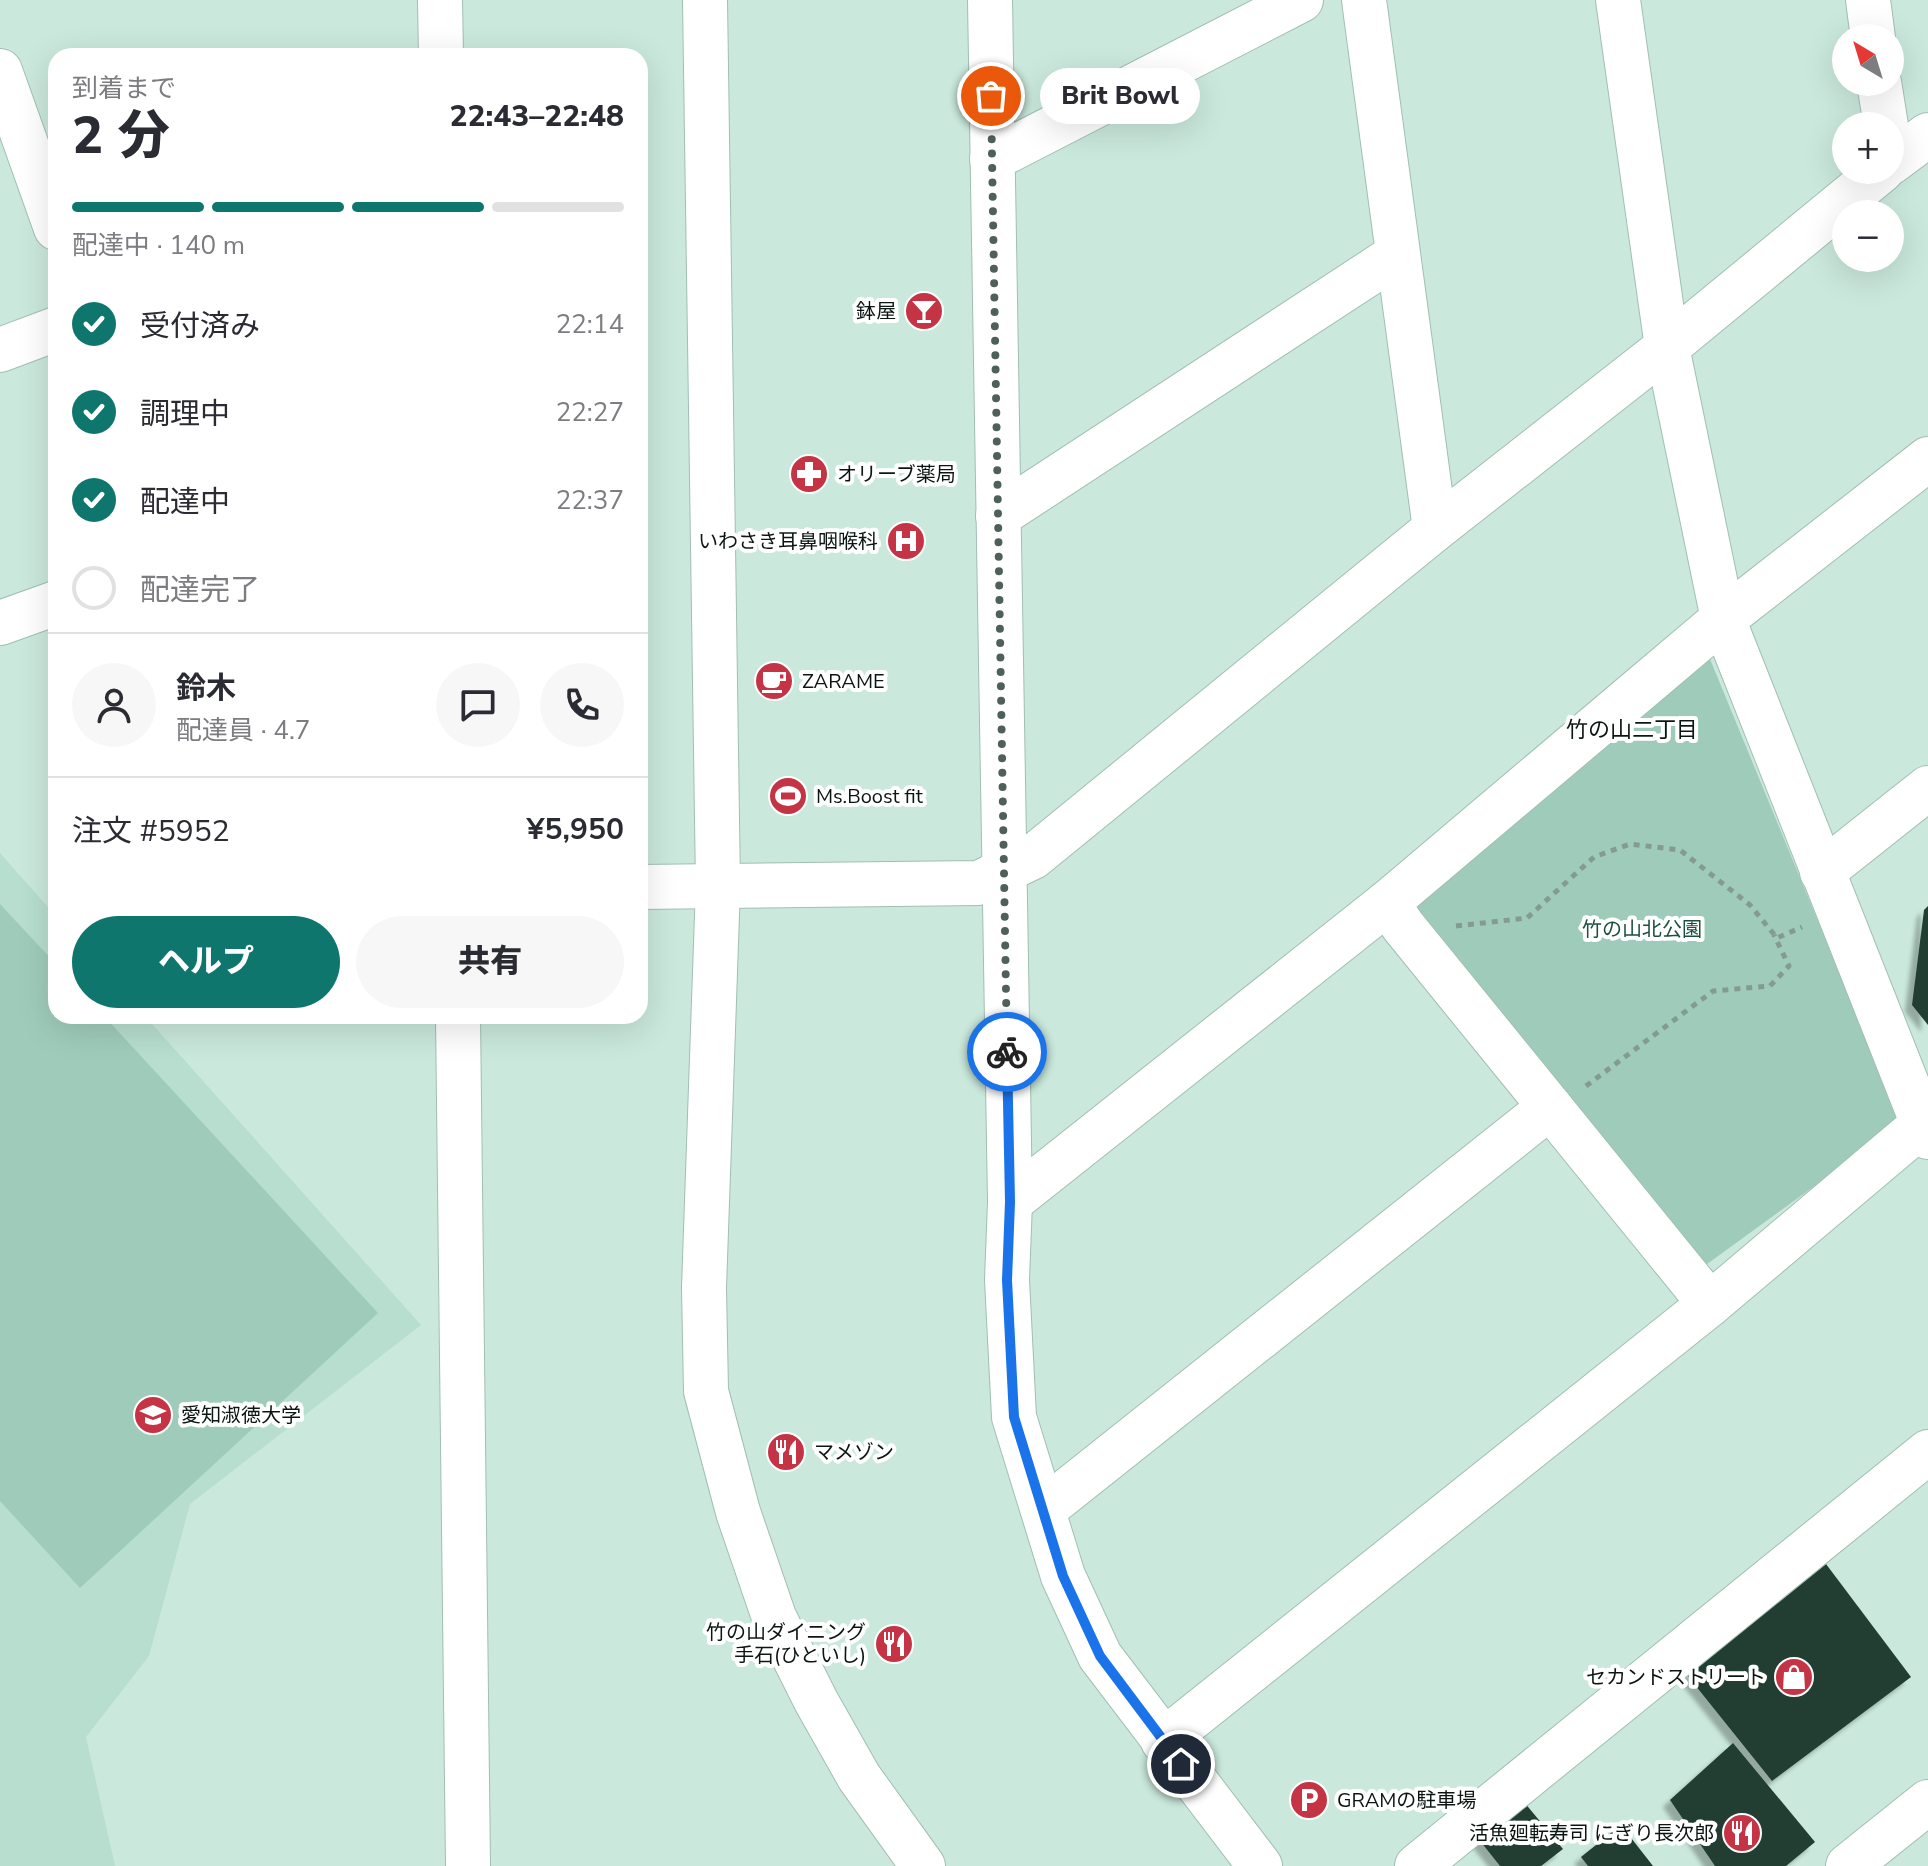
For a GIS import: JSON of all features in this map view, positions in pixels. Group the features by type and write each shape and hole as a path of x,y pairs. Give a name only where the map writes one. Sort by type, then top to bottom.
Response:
{"street":[{"path":"440,0 441,48"},
{"path":"705,0 718,886 704,1288 706,1391 738,1512 774,1617 859,1777 923,1866"},
{"path":"990,0 1010,1202 1007,1280 1014,1417 1063,1576 1100,1656 1260,1866"},
{"path":"992,159 1301,0"},
{"path":"1364,0 1435,529"},
{"path":"1163,1741 1925,1131 1723,619 1667,347 1618,0"},
{"path":"1868,0 1871,24"},
{"path":"3,90 48,207"},
{"path":"1904,151 1928,135"},
{"path":"648,887 979,883 1033,857 1865,184"},
{"path":"998,516 1397,255"},
{"path":"0,350 48,332"},
{"path":"1010,1202 1395,914 1723,619 1928,459"},
{"path":"0,623 48,606"},
{"path":"1830,892 1928,788"},
{"path":"1395,914 1710,1304"},
{"path":"458,1024 468,1866"},
{"path":"1043,1510 1550,1107"},
{"path":"1417,1866 1928,1452"},
{"path":"1848,1866 1928,1802"}],"path":[{"path":"1395,914 1465,927 1527,918 1594,857 1630,844 1680,850 1750,905 1777,938 1830,892"},
{"path":"1550,1107 1596,1081 1713,991 1770,986 1789,966 1774,934"}],"shaded area":[{"name":"愛知淑徳大学","path":"0,853 48,907 48,1024 152,1024 421,1325 190,1504 149,1656 86,1737 115,1866 0,1866"}],"green space":[{"name":"竹の山北公園","path":"1710,659 1901,1123 1703,1267 1409,906"},
{"name":"愛知淑徳大学","path":"0,904 48,955 48,1024 111,1024 378,1313 80,1588 0,1501"}],"building":[{"path":"1928,906 1928,1025 1912,1005 1924,910"},
{"path":"1826,1564 1911,1677 1772,1781 1687,1675"},
{"path":"1733,1743 1815,1842 1786,1866 1715,1866 1670,1800"},
{"path":"1514,1790 1563,1849 1541,1866 1500,1866 1469,1827"},
{"path":"1621,1825 1653,1866 1588,1866 1581,1857"}],"way so far":[{"path":"991,96 1007,1052"}],"place":[{"name":"Brit Bowl","path":"991,96"},
{"name":"鉢屋","path":"924,311"},
{"name":"オリーブ薬局","path":"809,474"},
{"name":"いわさき耳鼻咽喉科","path":"906,541"},
{"name":"ZARAME","path":"774,681"},
{"name":"Ms.Boost fit","path":"788,796"},
{"name":"愛知淑徳大学","path":"153,1415"},
{"name":"マメゾン","path":"786,1452"},
{"name":"竹の山ダイニング 手石(ひといし)","path":"894,1644"},
{"name":"セカンドストリート","path":"1794,1677"},
{"name":"GRAMの駐車場","path":"1309,1800"},
{"name":"活魚廻転寿司 にぎり長次郎","path":"1742,1833"}],"district":[{"name":"竹の山二丁目","path":"1632,730"}],"route":[{"path":"1007,1052 1010,1202 1007,1280 1014,1417 1063,1576 1100,1656 1181,1764"}]}
